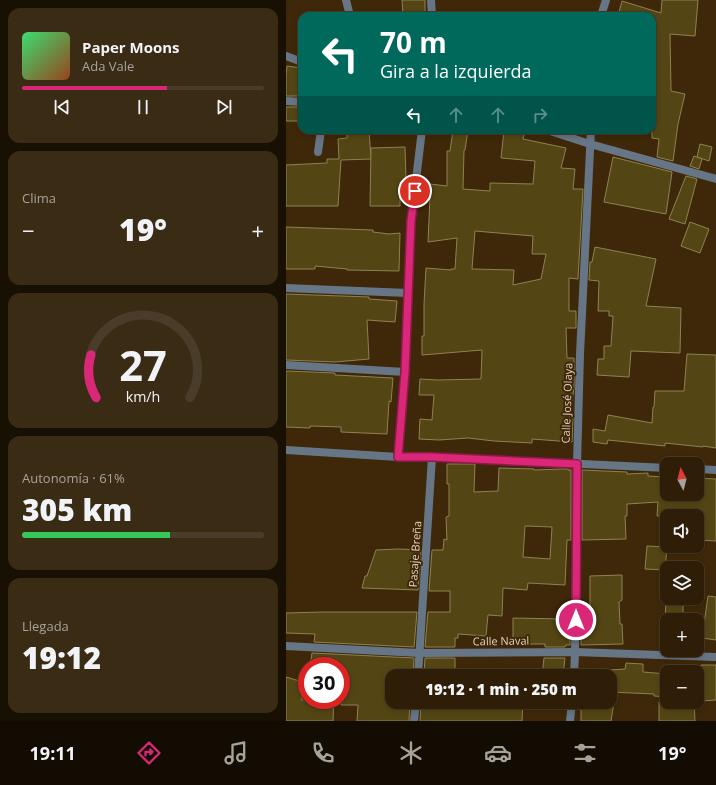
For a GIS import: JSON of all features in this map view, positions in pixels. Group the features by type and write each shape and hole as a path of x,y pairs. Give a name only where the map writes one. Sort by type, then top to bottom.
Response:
{"street":[{"path":"346,0 349,12"},
{"path":"431,0 432,12"},
{"path":"602,12 606,0"},
{"path":"286,56 298,60"},
{"path":"286,101 298,102"},
{"path":"318,152 320,134"},
{"path":"398,457 405,372 411,221 422,134"},
{"path":"559,134 716,179"},
{"name":"Calle José Olaya","path":"574,669 580,354 591,134"},
{"path":"286,288 408,293"},
{"path":"286,365 405,372"},
{"path":"286,450 398,457 432,457 660,468"},
{"name":"Pasaje Breña","path":"419,669 432,457"},
{"path":"704,469 716,470"},
{"name":"Calle Naval","path":"286,646 420,653 575,652 716,657"},
{"path":"414,721 415,709"},
{"path":"570,721 571,709"}],"building":[{"path":"402,0 425,0 425,12 403,12"},
{"path":"662,0 698,0 695,36 670,34 671,91 685,94 678,124 673,161 657,157 659,139 652,138 652,134 656,134 656,12 619,12 622,1 661,13"},
{"path":"287,66 298,67 298,96 286,96"},
{"path":"286,107 298,107 298,121 286,121"},
{"path":"347,134 369,134 371,159 341,160 338,206 286,206 286,165 327,163 327,159 339,159 338,139 347,138"},
{"path":"452,134 467,134 464,150 463,189 490,191 490,183 533,184 535,161 501,158 504,134 524,134 523,139 566,148 561,168 575,169 573,189 583,189 578,279 569,278 569,311 576,311 576,328 566,328 567,358 574,358 574,388 569,418 573,418 572,442 532,439 532,443 468,438 439,440 419,439 420,419 432,420 434,395 419,395 420,379 481,379 482,350 422,355 426,268 455,269 457,238 428,242 430,197 428,197 430,184 447,186 447,151 450,151","holes":["475,231 533,236 532,254 546,254 541,279 513,285 514,270 472,269"]},
{"path":"700,144 712,147 709,161 697,157"},
{"path":"405,147 406,181 400,182 400,206 370,206 371,148"},
{"path":"694,156 702,159 699,169 690,166"},
{"path":"613,157 672,172 666,214 604,202"},
{"path":"686,176 697,179 685,224 669,219"},
{"path":"690,222 709,229 700,253 681,246"},
{"path":"286,227 373,230 373,232 389,234 400,233 399,271 347,270 315,266 315,269 286,269"},
{"path":"595,247 656,259 646,306 681,308 680,353 631,351 629,377 597,375 598,359 604,359 604,346 611,346 613,316 609,316 609,311 598,311 599,281 589,280 590,262 592,262"},
{"path":"286,294 369,297 369,299 397,301 395,322 367,320 369,359 335,362 286,360"},
{"path":"687,354 716,355 716,448 665,443 665,446 608,440 607,444 593,442 593,429 605,431 608,415 652,423 655,391 684,391"},
{"path":"286,371 335,373 335,375 393,378 391,402 389,401 387,434 341,432 341,427 286,427"},
{"path":"447,464 475,464 474,492 498,491 499,468 571,470 571,540 567,540 565,585 528,583 527,590 503,588 502,616 488,615 486,636 458,634 458,638 455,638 455,647 425,647 428,612 450,612 450,591 429,591 432,550 443,550 444,539 447,540 446,517 449,516 449,484 447,484","holes":["525,526 552,527 550,559 523,557"]},
{"path":"582,470 627,472 627,474 648,473 648,476 660,477 660,501 704,501 704,478 716,479 716,541 704,540 704,509 660,509 660,516 657,516 658,502 627,504 627,516 625,516 626,539 582,540"},
{"path":"647,546 660,547 660,553 666,553 666,561 660,561 660,570 645,569"},
{"path":"376,550 421,550 418,590 362,588 365,576 367,576"},
{"path":"622,575 622,600 619,602 623,644 581,645 581,629 590,629 590,576"},
{"path":"708,596 716,597 716,640 704,638 704,624"},
{"path":"666,605 683,605 683,613 665,613"},
{"path":"417,612 414,647 314,642 315,634 286,633 286,613"},
{"path":"513,618 564,619 563,629 570,629 570,645 566,645 565,647 545,647 545,644 513,644"},
{"path":"312,653 414,658 413,669 385,669 385,709 410,709 409,721 357,721 358,705 350,705 350,657 311,657"},
{"path":"425,658 455,658 455,669 424,669"},
{"path":"544,658 565,658 564,669 543,669"},
{"path":"626,663 643,664 643,672 660,673 660,696 654,696 654,694 617,692 617,670 625,669"},
{"path":"704,665 716,665 716,700 704,701"},
{"path":"286,677 298,681 298,709 334,709 333,721 286,721"},
{"path":"659,702 660,709 694,709 695,721 659,721"},
{"path":"421,709 523,709 522,721 420,721"},
{"path":"581,709 613,709 611,721 581,721"}],"route":[{"path":"415,191 411,221 405,372 398,457 432,457 577,464 576,620"}]}
